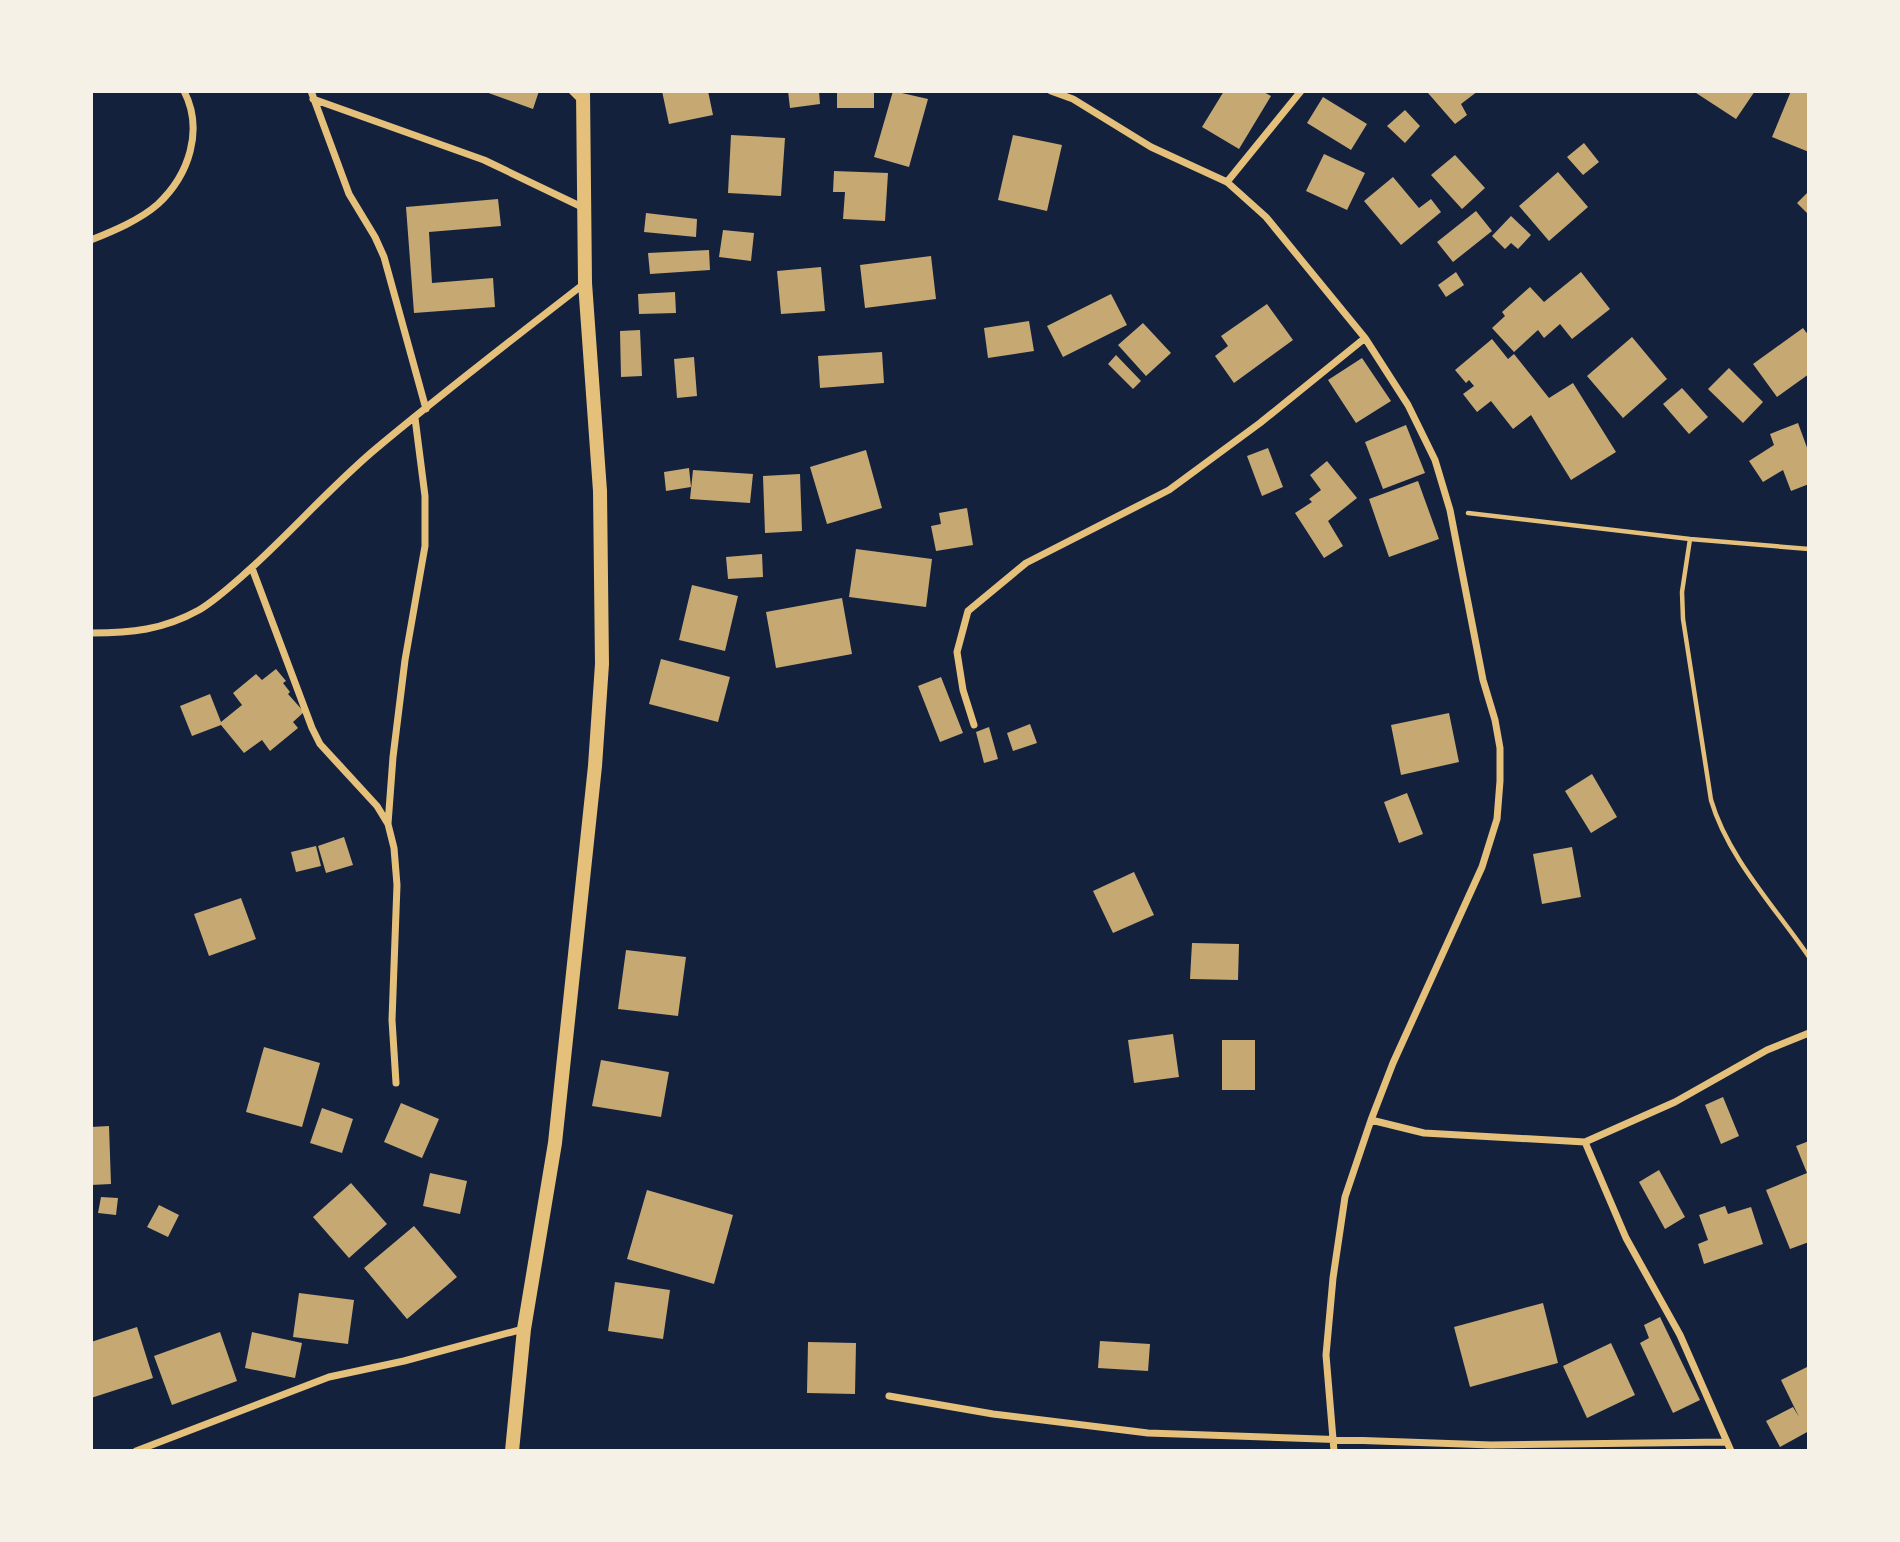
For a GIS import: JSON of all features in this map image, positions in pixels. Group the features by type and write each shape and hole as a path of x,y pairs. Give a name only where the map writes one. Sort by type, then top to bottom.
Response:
{"main road":[{"path":"512,1451 524,1329 555,1143 595,766 602,664 600,491 584,283 579,95"}],"street":[{"path":"91,240 116,230 157,205 176,183 188,162 193,134 192,108 184,91"},
{"path":"1051,91 1073,99 1151,147 1227,182 1266,217 1365,338 1408,405 1435,460 1450,510 1475,643 1500,748 1497,819 1482,867 1393,1063 1345,1197 1333,1279 1326,1355 1334,1451"},
{"path":"1227,182 1301,91"},
{"path":"312,95 484,160 583,208"},
{"path":"312,95 349,194 384,257 426,409"},
{"path":"91,633 136,632 169,624 200,609 252,568 363,460 584,283"},
{"path":"974,725 963,690 957,652 968,611 1026,563 1169,490 1259,423 1365,338"},
{"path":"388,824 405,660 425,546 425,496 415,418"},
{"path":"252,568 320,744 377,806 388,824 394,848 397,886 392,1020 396,1083"},
{"path":"1371,1120 1424,1133 1585,1142 1675,1102 1767,1050 1809,1033"},
{"path":"1585,1142 1626,1238 1679,1335 1731,1451"},
{"path":"136,1451 329,1377 404,1361 524,1329"},
{"path":"890,1396 993,1414 1147,1433 1491,1445 1727,1442"}],"path":[{"path":"1450,510 1690,539 1809,549"},
{"path":"1690,539 1682,592 1683,619 1714,811 1729,846 1809,957"}],"building":[{"path":"483,91 539,91 533,109"},
{"path":"662,91 708,91 713,115 669,124"},
{"path":"788,91 819,91 820,104 790,108"},
{"path":"837,91 874,91 874,108 837,108"},
{"path":"893,91 928,99 909,167 874,157"},
{"path":"1224,91 1262,91 1271,96 1239,149 1202,127"},
{"path":"1478,91 1461,104 1467,115 1455,124 1428,93"},
{"path":"1693,91 1755,91 1736,119"},
{"path":"1791,91 1809,91 1809,152 1772,137"},
{"path":"1323,97 1367,124 1351,150 1307,123"},
{"path":"1405,110 1420,126 1405,143 1387,126"},
{"path":"731,135 785,138 781,196 728,193"},
{"path":"1013,135 1062,145 1047,211 998,200"},
{"path":"1584,143 1599,162 1583,175 1567,157"},
{"path":"1324,154 1365,173 1347,210 1306,191"},
{"path":"1455,155 1485,188 1462,209 1431,175"},
{"path":"834,171 888,173 885,221 843,219 845,192 833,192"},
{"path":"1558,172 1588,207 1549,241 1519,206"},
{"path":"1393,177 1419,208 1431,199 1441,212 1401,245 1364,201"},
{"path":"1809,191 1809,215 1797,203"},
{"path":"498,199 501,226 429,232 432,283 493,278 495,307 414,313 406,207"},
{"path":"1476,211 1492,231 1453,262 1437,242"},
{"path":"646,213 697,219 696,237 644,232"},
{"path":"1511,216 1531,235 1518,249 1511,243 1505,249 1492,236"},
{"path":"723,230 754,233 751,261 719,257"},
{"path":"709,250 710,270 650,274 648,253"},
{"path":"931,256 936,299 865,308 860,265"},
{"path":"821,267 825,311 781,314 777,271"},
{"path":"1456,272 1464,285 1446,297 1438,285"},
{"path":"1581,272 1610,309 1572,339 1560,324 1544,338 1538,330 1514,352 1492,328 1505,316 1502,312 1530,287 1544,302"},
{"path":"675,292 676,313 639,314 638,294"},
{"path":"1111,294 1127,325 1063,357 1047,326"},
{"path":"1267,304 1293,340 1234,383 1215,356 1228,346 1221,336"},
{"path":"1029,321 1034,351 988,358 984,328"},
{"path":"1143,323 1171,353 1146,376 1118,345"},
{"path":"1803,328 1809,336 1809,374 1777,397 1753,364"},
{"path":"640,330 642,376 621,377 620,331"},
{"path":"1632,337 1667,379 1623,418 1587,376"},
{"path":"1492,339 1508,359 1514,354 1549,398 1573,383 1616,452 1571,480 1531,415 1513,429 1491,401 1477,412 1463,394 1474,386 1469,380 1466,383 1455,370"},
{"path":"882,352 884,383 820,388 818,356"},
{"path":"1116,355 1141,381 1133,389 1108,364"},
{"path":"694,357 697,396 677,398 674,359"},
{"path":"1362,358 1391,401 1356,423 1328,380"},
{"path":"1729,368 1763,402 1743,423 1708,389"},
{"path":"1682,388 1708,417 1689,434 1663,404"},
{"path":"1798,423 1809,453 1809,484 1791,491 1783,470 1763,482 1749,461 1774,445 1770,434"},
{"path":"1406,425 1425,473 1383,489 1365,442"},
{"path":"1268,448 1283,487 1262,496 1247,456"},
{"path":"866,450 882,508 827,524 810,467"},
{"path":"1327,461 1357,498 1328,521 1343,546 1324,558 1295,513 1312,502 1309,499 1321,490 1310,475"},
{"path":"689,468 691,487 666,491 664,472"},
{"path":"693,470 753,474 750,503 690,499"},
{"path":"800,474 802,531 765,533 763,476"},
{"path":"1418,481 1439,539 1389,557 1369,499"},
{"path":"967,508 973,545 936,551 931,526 941,524 939,513"},
{"path":"856,549 932,559 926,607 849,597"},
{"path":"762,554 763,577 728,579 726,557"},
{"path":"692,585 738,596 725,651 679,640"},
{"path":"842,598 852,654 776,668 766,612"},
{"path":"661,659 730,677 718,722 649,704"},
{"path":"276,669 286,681 283,683 290,692 288,694 304,712 293,722 298,728 270,751 262,740 244,753 221,725 192,736 180,706 210,694 221,722 242,705 233,693 256,674 262,680"},
{"path":"941,677 963,733 940,742 918,686"},
{"path":"1449,713 1459,762 1401,775 1391,725"},
{"path":"1030,724 1037,743 1013,751 1007,733"},
{"path":"989,727 998,759 984,763 976,732"},
{"path":"1592,774 1617,817 1591,833 1565,791"},
{"path":"1407,793 1423,834 1399,843 1384,802"},
{"path":"344,837 353,865 326,873 318,846"},
{"path":"316,846 321,866 296,872 291,852"},
{"path":"1572,847 1581,897 1542,904 1533,854"},
{"path":"1134,872 1154,915 1113,933 1093,891"},
{"path":"241,898 256,939 209,956 194,914"},
{"path":"1192,943 1239,944 1238,980 1190,979"},
{"path":"626,950 686,957 678,1016 618,1009"},
{"path":"1173,1034 1179,1077 1134,1083 1128,1040"},
{"path":"1222,1040 1255,1040 1255,1090 1222,1090"},
{"path":"264,1047 320,1063 302,1127 246,1112"},
{"path":"601,1060 669,1072 661,1117 592,1106"},
{"path":"1723,1097 1739,1136 1721,1144 1705,1105"},
{"path":"401,1103 439,1119 422,1158 384,1142"},
{"path":"322,1108 353,1119 342,1153 310,1143"},
{"path":"109,1126 111,1184 91,1185 91,1127"},
{"path":"1809,1141 1809,1242 1790,1249 1766,1190 1807,1173 1796,1146"},
{"path":"1659,1170 1685,1217 1665,1229 1639,1182"},
{"path":"430,1173 467,1181 460,1214 423,1206"},
{"path":"351,1183 387,1224 349,1258 313,1217"},
{"path":"647,1190 733,1215 714,1284 627,1259"},
{"path":"101,1197 118,1198 116,1215 98,1213"},
{"path":"159,1205 179,1215 168,1237 147,1227"},
{"path":"1725,1206 1728,1214 1751,1207 1763,1244 1704,1264 1698,1244 1708,1240 1699,1215"},
{"path":"414,1226 457,1277 407,1319 364,1268"},
{"path":"615,1282 670,1290 663,1339 608,1331"},
{"path":"299,1293 354,1300 348,1344 293,1337"},
{"path":"1543,1303 1558,1363 1470,1387 1454,1327"},
{"path":"1660,1317 1700,1400 1673,1413 1640,1343 1649,1338 1644,1325"},
{"path":"137,1327 153,1378 91,1398 91,1342"},
{"path":"220,1332 237,1381 172,1405 154,1356"},
{"path":"252,1332 302,1343 295,1378 245,1368"},
{"path":"1100,1341 1150,1344 1148,1371 1098,1368"},
{"path":"808,1342 856,1343 855,1394 807,1393"},
{"path":"1611,1343 1635,1395 1587,1418 1563,1366"},
{"path":"1809,1366 1809,1431 1780,1447 1766,1421 1793,1407 1799,1417 1781,1380"}]}
